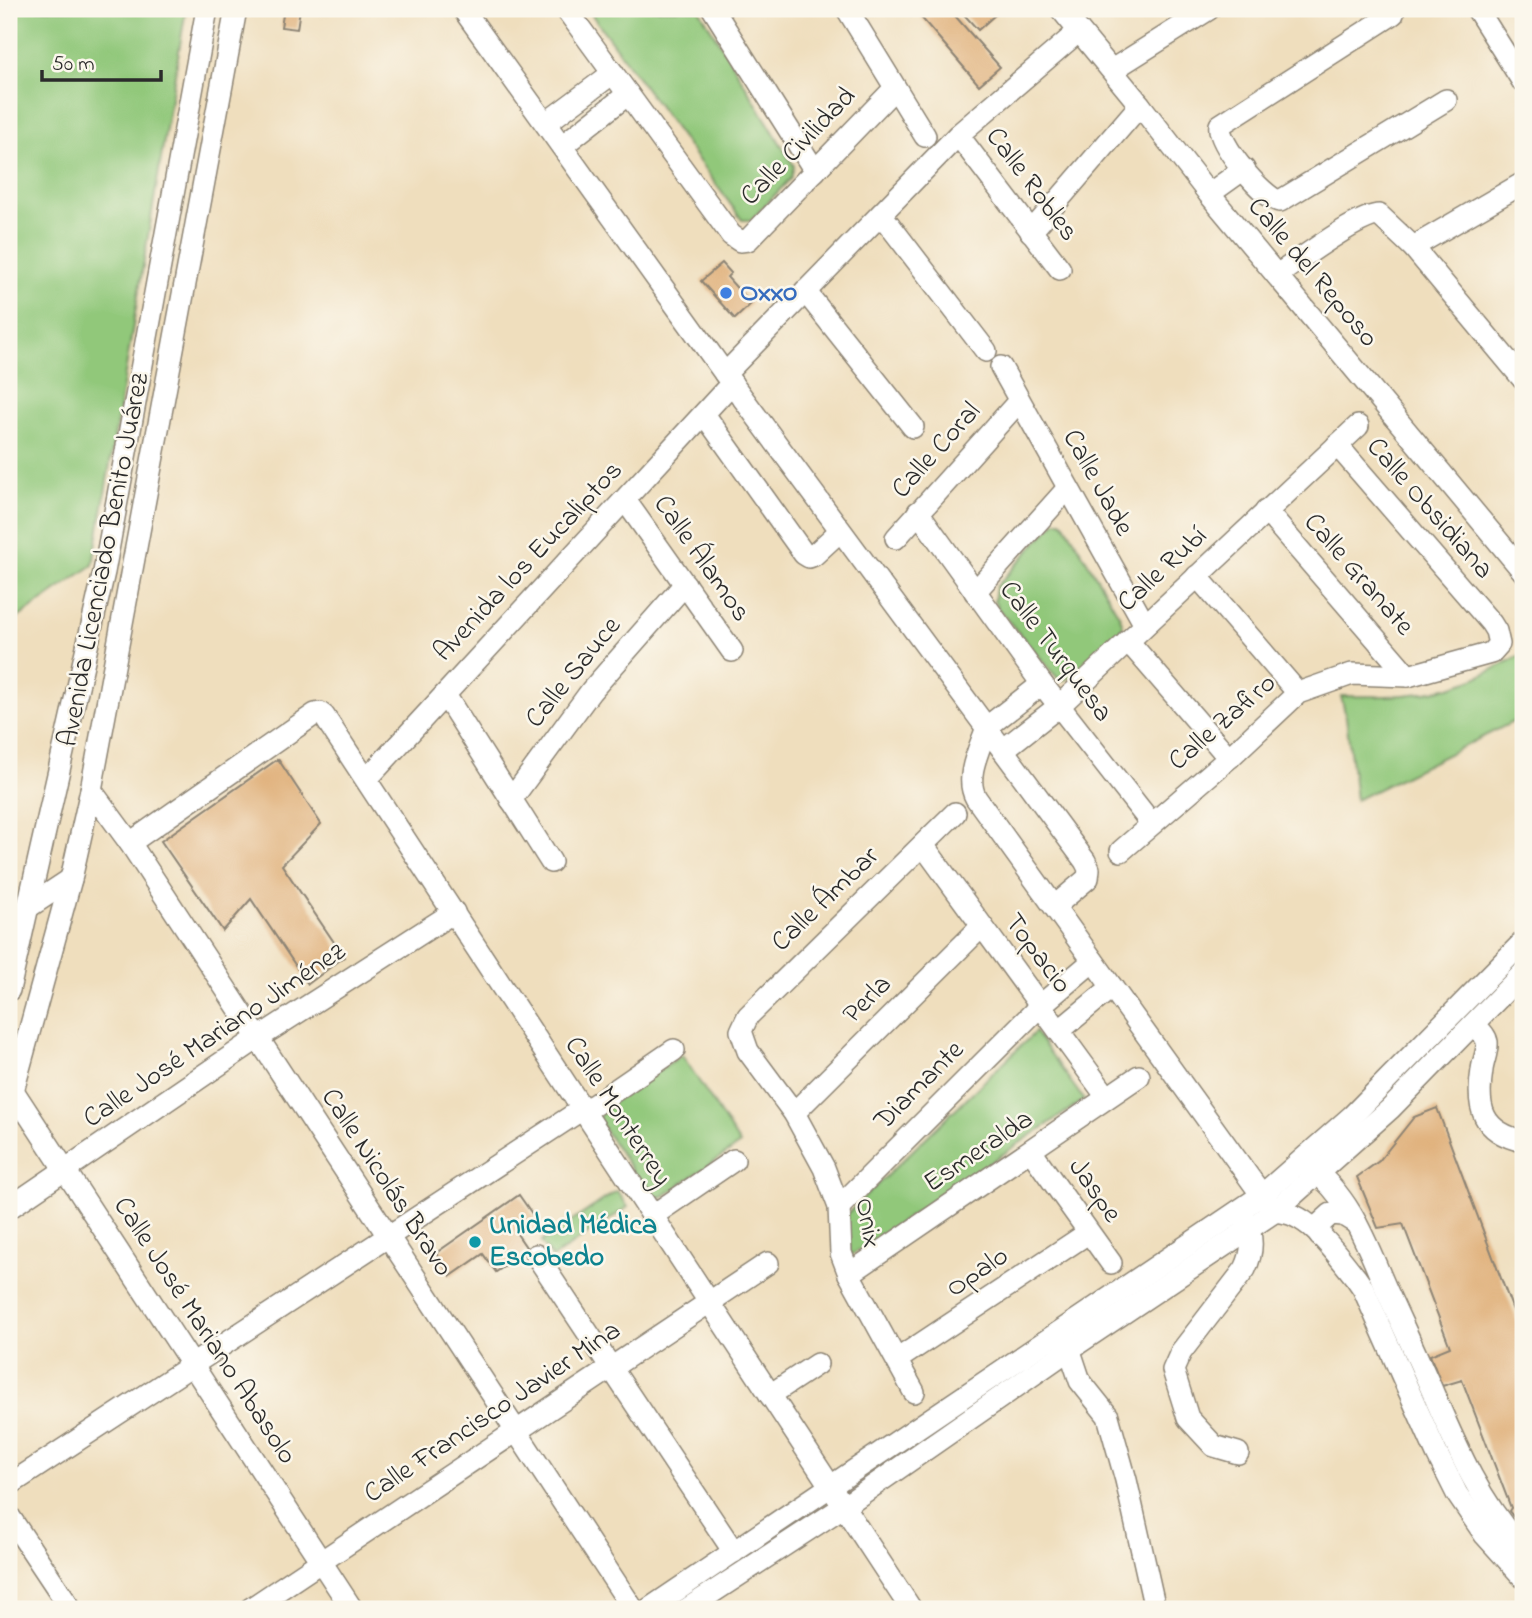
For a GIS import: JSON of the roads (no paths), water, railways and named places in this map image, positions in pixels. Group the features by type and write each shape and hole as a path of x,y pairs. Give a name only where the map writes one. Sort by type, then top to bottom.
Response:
{"street":[{"name":"Avenida Licenciado Benito Juárez","path":"9,990 104,572 207,9"},
{"name":"Avenida Licenciado Benito Juárez","path":"9,1116 11,1087 71,879 91,790 236,9"},
{"path":"463,9 728,378 1090,869 1086,880 1055,906"},
{"path":"562,146 628,94 566,9"},
{"path":"713,9 815,171"},
{"path":"847,9 925,136"},
{"name":"Calle del Reposo","path":"1061,9 1209,194 1523,571"},
{"path":"1112,71 1209,9"},
{"path":"1477,9 1523,82"},
{"path":"1393,14 1220,125 1219,134 1265,194 1280,201 1446,100"},
{"name":"Avenida los Eucaliptos","path":"367,779 704,414 728,378 805,291 958,135 1079,31"},
{"path":"545,123 612,73"},
{"name":"Calle Civilidad","path":"628,94 731,235 740,240 748,240 895,88"},
{"path":"1031,232 1140,105"},
{"name":"Calle Robles","path":"958,135 1060,269"},
{"path":"1209,194 1244,169"},
{"path":"1413,247 1522,185"},
{"path":"881,214 986,351"},
{"path":"1277,275 1358,222 1374,215 1385,218 1413,247 1523,379"},
{"path":"805,291 913,427"},
{"name":"Calle Jade","path":"1001,367 1145,625"},
{"name":"Calle Coral","path":"897,538 1019,401"},
{"path":"704,414 805,555 814,555 840,531"},
{"name":"Calle Rubí","path":"1003,750 1059,706 1358,426"},
{"name":"Calle Obsidiana","path":"1337,445 1491,623 1499,644"},
{"path":"975,592 1068,488"},
{"name":"Calle Álamos","path":"625,499 732,651"},
{"name":"Calle Granate","path":"1266,511 1408,676"},
{"name":"Calle Turquesa","path":"918,512 1042,684 1151,823"},
{"path":"1197,576 1298,693"},
{"name":"Calle Sauce","path":"512,800 591,691 685,584"},
{"path":"1128,641 1228,758"},
{"name":"Calle Zafiro","path":"1121,852 1298,693 1352,674 1408,676 1491,653 1499,644"},
{"path":"1042,684 987,727 971,776 973,794 1268,1203 1297,1215 1320,1237 1363,1288 1437,1454 1466,1509 1485,1535 1523,1577"},
{"path":"445,695 551,862"},
{"name":"Calle Monterrey","path":"130,843 315,714 324,716 911,1609"},
{"name":"Calle Nicolás Bravo","path":"91,790 130,843 633,1609"},
{"name":"Calle Ámbar","path":"741,1031 748,1016 955,813"},
{"name":"Topacio","path":"923,845 1107,1097"},
{"path":"9,920 71,879"},
{"name":"Calle José Mariano Jiménez","path":"9,1208 258,1038 454,912"},
{"name":"Perla","path":"794,1113 981,927"},
{"path":"1311,1168 1352,1116 1523,942"},
{"name":"Diamante","path":"839,1207 1041,1005 1093,961"},
{"path":"649,1609 830,1487 1067,1340 1268,1203 1390,1109 1523,973"},
{"path":"1059,1031 1112,987"},
{"path":"1474,1024 1487,1044 1480,1106 1488,1125 1512,1139 1523,1141"},
{"name":"Onix","path":"741,1031 748,1051 794,1113 824,1168 839,1207 842,1253 849,1274 914,1392"},
{"path":"9,1485 581,1110 594,1105 674,1050"},
{"name":"Esmeralda","path":"849,1274 1139,1076"},
{"name":"Calle José Mariano Abasolo","path":"11,1087 352,1609"},
{"name":"Jaspe","path":"1031,1151 1111,1263"},
{"path":"652,1216 734,1160"},
{"path":"1311,1168 1340,1194 1356,1223 1470,1477 1502,1525 1523,1549"},
{"path":"1320,1237 1321,1224 1331,1214 1343,1215 1356,1223"},
{"path":"1238,1453 1214,1446 1188,1418 1173,1370 1181,1352 1245,1269 1252,1255 1244,1220"},
{"name":"Opalo","path":"898,1359 1088,1233"},
{"path":"536,1255 734,1552"},
{"name":"Calle Francisco Javier Mina","path":"250,1609 768,1263"},
{"path":"687,1609 843,1507 1067,1340"},
{"path":"1067,1340 1080,1381 1108,1416 1126,1480 1155,1609"},
{"path":"770,1395 817,1364"},
{"path":"9,1516 71,1609"}],"place":[{"name":"Oxxo","path":"726,293"},
{"name":"Unidad Médica Escobedo","path":"475,1242"}]}
